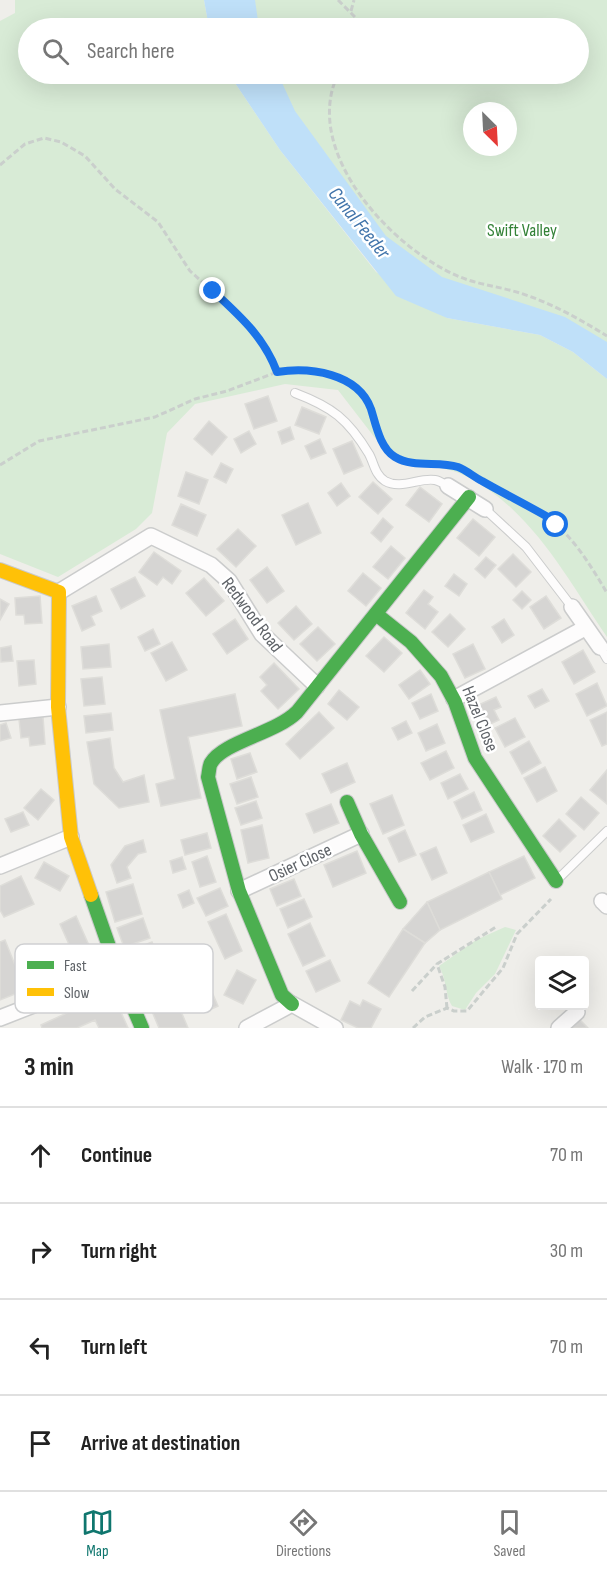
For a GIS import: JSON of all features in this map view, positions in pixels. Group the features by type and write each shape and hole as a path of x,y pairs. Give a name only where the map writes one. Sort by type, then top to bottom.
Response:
{"street":[{"path":"448,486 485,509"},
{"path":"335,1028 292,1004 282,994 239,891 208,777 211,763 236,743 281,726 302,709 317,686 469,497"},
{"name":"Redwood Road","path":"58,592 151,536 211,565 229,581 262,634 317,686"},
{"path":"0,570 58,592 58,707 71,837 108,944"},
{"path":"572,607 604,653"},
{"name":"Hazel Close","path":"376,615 400,633 440,672 454,699 473,755 504,807 556,881"},
{"path":"454,699 585,628"},
{"path":"0,713 58,707"},
{"path":"347,802 361,834 400,902"},
{"name":"Osier Close","path":"239,891 361,834"},
{"path":"0,867 71,837"},
{"path":"247,1028 292,1004"},
{"path":"0,1018 15,1012"},
{"path":"559,1028 577,1012"},
{"path":"136,1013 142,1028"}],"lane":[{"path":"296,393 327,405 338,414 364,446 378,475 386,482 409,484 434,480 448,486"},
{"path":"485,509 526,547 572,607"},
{"path":"556,881 607,831"}],"path":[{"path":"338,0 351,11 355,18"},
{"path":"351,11 354,0"},
{"path":"335,84 329,103 338,158 372,209 400,241 425,259 460,277 541,301 607,336"},
{"path":"0,165 26,144 44,138 61,142 85,156 123,196 155,219 190,271 249,324 269,352 277,372"},
{"path":"0,465 39,441 155,417 195,399 227,391 277,372 303,369 317,371 354,386 366,398 378,431 395,457 411,463 443,464 460,468 546,516 591,566 607,593"},
{"path":"413,1028 425,1017 447,1008 454,1011 467,1011 502,968 517,934 554,896"},
{"path":"412,991 437,964 496,927"},
{"path":"437,964 445,987 447,1008"}],"green space":[{"path":"15,0 204,0 207,18 18,18 18,84 236,84 280,150 376,272 447,318 540,335 573,352 607,379 607,637 544,544 506,503 484,486 459,473 392,460 338,390 285,384 195,404 167,433 152,513 136,529 58,577 0,554 0,21 15,13"},
{"name":"Swift Valley","path":"237,0 607,0 607,360 413,280 263,84 589,84 589,18 239,18"},
{"path":"505,927 516,930 495,974 476,993 465,1010 452,1006 439,966 476,940"}],"water":[{"path":"204,0 255,0 258,18 207,18"},
{"name":"Canal Feeder","path":"236,84 283,84 295,111 386,236 442,277 565,317 607,342 607,379 573,352 540,335 447,318 396,296 280,150"}],"building":[{"path":"268,396 277,421 254,429 245,404"},
{"path":"302,407 326,417 319,434 295,425"},
{"path":"209,421 227,437 212,455 194,439"},
{"path":"290,427 294,439 282,444 278,432"},
{"path":"249,431 256,444 241,453 234,439"},
{"path":"320,439 326,453 311,459 305,446"},
{"path":"352,441 363,466 344,474 333,449"},
{"path":"221,463 233,469 226,483 214,477"},
{"path":"186,472 208,480 199,504 178,496"},
{"path":"373,482 392,499 378,514 359,497"},
{"path":"341,483 350,496 337,506 328,493"},
{"path":"420,487 442,504 429,522 406,505"},
{"path":"308,503 321,533 296,545 282,515"},
{"path":"181,504 206,515 197,536 172,525"},
{"path":"383,518 393,527 381,542 371,533"},
{"path":"473,519 495,537 479,556 457,538"},
{"path":"238,529 256,546 236,567 217,549"},
{"path":"391,546 405,558 388,579 373,567"},
{"path":"154,552 181,571 172,584 163,577 157,585 139,572"},
{"path":"513,554 531,572 516,587 498,569"},
{"path":"486,557 496,565 485,578 475,569"},
{"path":"267,567 284,591 267,603 250,580"},
{"path":"363,573 381,588 366,606 348,591"},
{"path":"454,574 467,584 459,596 445,586"},
{"path":"135,577 145,596 121,609 111,589"},
{"path":"204,578 224,601 206,616 186,593"},
{"path":"424,590 433,597 428,604 438,612 425,629 406,613"},
{"path":"522,591 531,600 522,609 513,600"},
{"path":"40,596 42,623 25,624 24,615 16,615 15,598"},
{"path":"96,596 102,611 91,616 95,625 82,631 72,606"},
{"path":"546,596 561,618 544,629 530,607"},
{"path":"0,599 9,604 0,620"},
{"path":"296,606 312,624 294,640 278,623"},
{"path":"450,614 465,629 448,647 432,632"},
{"path":"235,619 248,639 227,654 213,634"},
{"path":"504,619 514,635 502,643 492,627"},
{"path":"318,627 335,644 317,661 300,644"},
{"path":"153,629 160,644 145,651 138,637"},
{"path":"384,637 402,653 384,672 366,656"},
{"path":"172,642 187,670 166,681 151,653"},
{"path":"109,644 111,667 83,669 81,647"},
{"path":"473,644 485,669 465,678 453,654"},
{"path":"11,646 13,661 1,662 0,648"},
{"path":"583,650 595,672 574,684 562,662"},
{"path":"34,660 36,684 19,686 17,661"},
{"path":"274,663 299,689 278,709 261,691 267,685 260,677"},
{"path":"420,670 430,684 409,699 399,685"},
{"path":"102,677 105,704 84,706 81,679"},
{"path":"597,683 607,706 587,716 576,694"},
{"path":"542,689 549,701 535,708 528,696"},
{"path":"339,690 359,707 347,720 328,704"},
{"path":"235,694 242,726 188,737 201,798 161,806 156,784 175,779 160,710"},
{"path":"431,694 438,711 420,719 412,703"},
{"path":"496,697 501,707 494,710 499,720 484,727 474,707"},
{"path":"319,712 334,728 300,759 286,744"},
{"path":"607,712 607,744 602,746 590,720"},
{"path":"111,713 113,730 86,733 84,716"},
{"path":"43,717 45,744 30,746 29,737 21,738 19,719"},
{"path":"515,718 525,737 505,747 495,728"},
{"path":"406,721 412,733 398,740 392,728"},
{"path":"6,723 11,738 0,741 0,725"},
{"path":"437,724 445,743 426,751 418,733"},
{"path":"110,738 114,768 123,782 144,775 149,802 119,808 94,784 87,742"},
{"path":"529,741 541,763 522,774 510,752"},
{"path":"446,751 454,768 430,780 421,763"},
{"path":"250,753 257,772 237,779 231,759"},
{"path":"347,763 355,782 331,793 322,774"},
{"path":"545,767 557,791 537,802 524,778"},
{"path":"607,770 607,804 590,790"},
{"path":"460,774 468,789 448,799 441,783"},
{"path":"251,777 258,797 237,804 230,784"},
{"path":"41,789 54,800 38,820 24,808"},
{"path":"474,792 482,810 462,819 454,802"},
{"path":"392,795 404,825 383,834 370,804"},
{"path":"581,797 599,813 584,830 566,814"},
{"path":"256,801 262,818 241,825 235,808"},
{"path":"331,804 339,823 314,833 306,814"},
{"path":"23,812 29,825 11,832 5,819"},
{"path":"486,814 494,832 471,842 463,825"},
{"path":"559,819 576,836 560,852 543,836"},
{"path":"262,825 269,858 248,863 241,830"},
{"path":"405,830 416,855 399,862 388,838"},
{"path":"207,833 211,848 185,855 181,840"},
{"path":"143,840 146,852 138,854 127,867 131,878 117,883 111,865 125,846"},
{"path":"436,847 447,873 432,880 420,854"},
{"path":"357,851 366,873 333,887 324,865"},
{"path":"207,856 216,882 200,887 192,862"},
{"path":"524,856 535,878 500,895 489,872"},
{"path":"182,857 186,869 173,873 170,861"},
{"path":"44,862 69,876 60,891 35,878"},
{"path":"489,872 502,899 440,930 427,902"},
{"path":"21,876 34,904 4,917 0,910 0,886"},
{"path":"294,879 301,896 277,906 270,889"},
{"path":"133,884 142,914 115,922 106,892"},
{"path":"220,888 228,906 206,916 197,898"},
{"path":"189,890 194,903 183,908 178,895"},
{"path":"304,899 312,917 288,928 280,909"},
{"path":"427,902 440,930 425,943 403,929"},
{"path":"226,914 242,951 225,959 208,922"},
{"path":"76,916 88,944 69,944 60,924"},
{"path":"143,918 150,938 133,944 123,944 117,928"},
{"path":"310,923 325,956 303,966 288,934"},
{"path":"403,929 425,943 389,997 368,983"},
{"path":"5,940 15,965 15,994 0,1000 0,942"},
{"path":"330,960 340,981 316,992 306,971"},
{"path":"237,970 256,980 243,1004 224,995"},
{"path":"213,994 218,1006 213,1008"},
{"path":"363,1000 381,1009 371,1028 358,1028 341,1020 350,1001 360,1006"},
{"path":"67,1013 121,1013 128,1028 99,1028 95,1020 77,1028 42,1028 41,1025"},
{"path":"153,1013 182,1013 188,1028 159,1028"},
{"path":"578,1018 588,1028 566,1028"}],"traffic: fast":[{"path":"292,1004 282,995 239,891 208,777 210,764 227,749 276,726 297,712 469,497"},
{"path":"376,614 411,642 441,676 455,702 475,758 556,881"},
{"path":"347,802 361,834 400,902"},
{"path":"91,895 108,944"},
{"path":"136,1013 142,1028"}],"traffic: slow":[{"path":"0,570 59,592 58,707 71,837 91,895"}],"route":[{"path":"213,291 249,324 261,339 277,372 303,369 317,371 354,386 361,392 366,398 384,444 395,457 411,463 424,462 460,468 546,516 556,525"}]}
